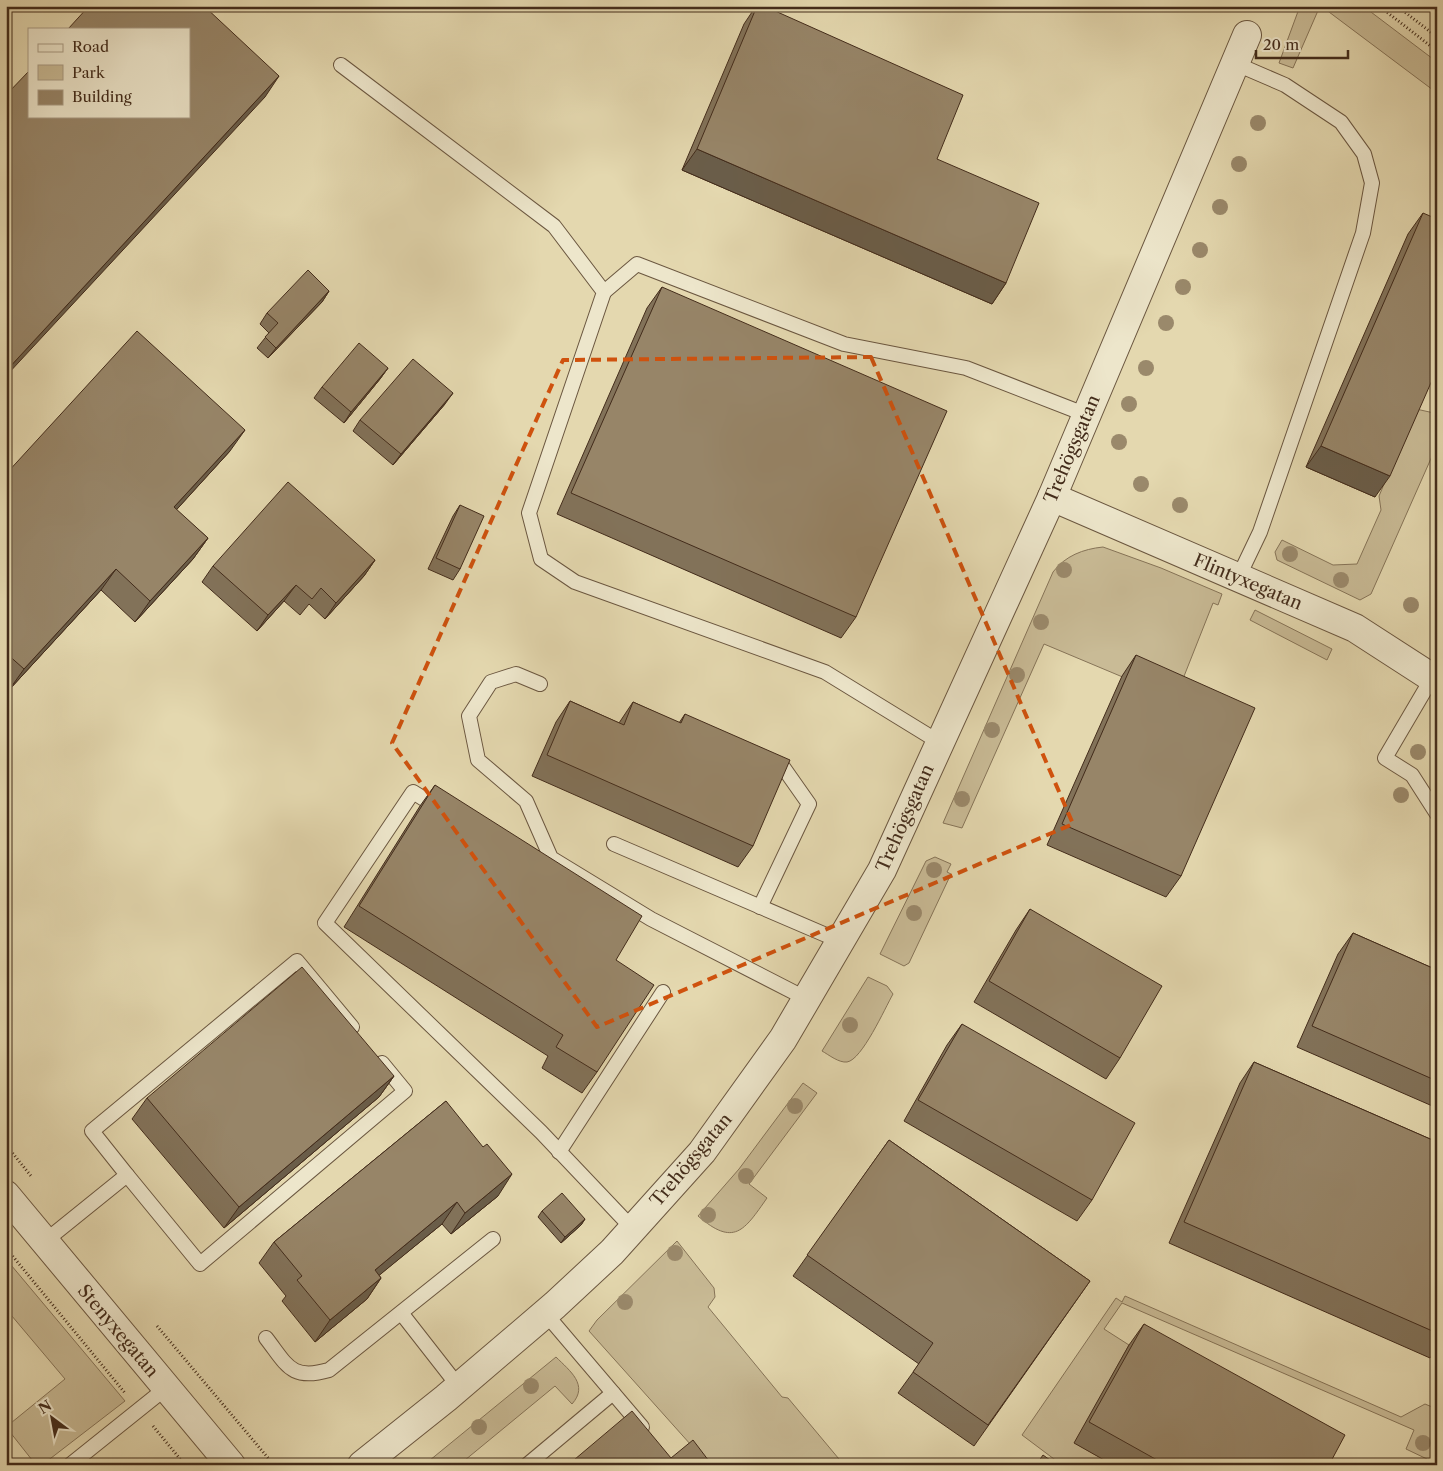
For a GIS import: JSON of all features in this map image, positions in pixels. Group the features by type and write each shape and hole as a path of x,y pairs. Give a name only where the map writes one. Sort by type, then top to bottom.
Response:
{"street":[{"name":"Trehögsgatan","path":"362,1465 459,1387 612,1252 702,1152 784,1039 882,870 1052,497 1247,34"},
{"name":"Flintyxegatan","path":"1052,497 1354,628 1434,679"},
{"name":"Stenyxegatan","path":"6,1195 231,1465"}],"lane":[{"path":"1234,63 1285,86 1341,122 1364,154 1372,183 1363,233 1260,532 1238,578"},
{"path":"341,65 554,226 604,292"},
{"path":"939,742 825,672 575,582 541,559 529,513 604,292 638,264 844,344 966,368 1087,415"},
{"path":"540,684 516,674 491,682 470,716 478,760 526,800 551,858 651,919 806,999"},
{"path":"1434,679 1385,758 1412,775 1437,814"},
{"path":"759,757 783,767 809,804 760,907"},
{"path":"453,818 412,792 325,923 559,1152 633,1229"},
{"path":"614,844 840,941"},
{"path":"361,1037 297,961 92,1131 200,1264 405,1091 374,1053"},
{"path":"559,1152 663,992"},
{"path":"44,1242 127,1175"},
{"path":"266,1338 294,1370 304,1375 316,1373 339,1364 493,1239"},
{"path":"545,1313 650,1438"},
{"path":"402,1314 459,1387"},
{"path":"70,1465 166,1388"},
{"path":"526,1465 613,1393"}],"path":[{"path":"1379,6 1437,51"},
{"path":"1396,6 1437,37"},
{"path":"6,1248 185,1465"}],"highlighted area":[{"path":"871,357 1073,824 597,1027 392,743 563,360"}],"green space":[{"path":"1300,6 1320,6 1293,68 1279,63"},
{"path":"1321,6 1363,6 1437,62 1437,93"},
{"path":"1437,408 1437,445 1371,594 1360,600 1277,560 1275,552 1282,540 1333,565 1357,564 1381,510 1379,496 1416,409 1434,413"},
{"path":"1103,547 1161,568 1222,594 1218,605 1213,603 1175,699 1044,644 962,828 943,823 1053,572 1075,554"},
{"path":"1255,610 1332,649 1327,660 1250,620"},
{"path":"935,857 951,864 947,872 951,874 909,963 904,966 880,954 926,861"},
{"path":"868,977 887,986 893,994 866,1043 853,1059 847,1062 841,1061 822,1051"},
{"path":"803,1083 817,1093 749,1184 767,1198 752,1219 737,1231 730,1233 721,1231 710,1225 698,1216 739,1169"},
{"path":"677,1241 714,1288 715,1297 708,1307 782,1397 788,1398 844,1465 684,1465 691,1445 589,1331 597,1320"},
{"path":"6,1259 125,1401 42,1465 36,1465 6,1427 65,1379 6,1309"},
{"path":"1125,1296 1401,1417 1425,1404 1437,1409 1437,1465 1424,1465 1427,1459 1406,1449 1414,1430 1122,1303 1104,1329 1129,1345 1075,1443 1113,1465 1062,1465 1022,1435 1116,1298 1122,1302"},
{"path":"556,1357 572,1373 578,1384 579,1391 572,1404 555,1386 459,1465 424,1465"}],"building":[{"path":"89,6 204,6 279,76 6,371 6,95 28,72 28,118 190,118 190,28 69,28"},
{"path":"757,6 764,6 963,95 937,159 1039,203 1006,283 697,149"},
{"path":"1423,213 1437,219 1437,369 1390,476 1321,446"},
{"path":"308,270 329,291 276,348 265,337 278,323 267,313"},
{"path":"662,287 947,411 856,617 571,493"},
{"path":"137,331 245,430 174,507 208,538 150,601 116,569 24,669 6,653 6,474"},
{"path":"359,343 388,368 351,412 322,387"},
{"path":"413,359 453,393 401,454 360,420"},
{"path":"288,482 375,560 336,603 321,588 312,599 296,585 268,615 213,566"},
{"path":"460,505 484,516 460,569 436,558"},
{"path":"1136,655 1255,708 1181,876 1062,824"},
{"path":"570,701 624,725 633,702 681,723 685,714 790,760 753,846 547,755"},
{"path":"435,785 642,916 616,960 654,985 597,1072 556,1047 563,1035 359,906"},
{"path":"1030,909 1162,986 1120,1058 989,981"},
{"path":"1353,933 1437,970 1437,1081 1312,1026"},
{"path":"302,967 394,1076 239,1207 147,1098"},
{"path":"962,1024 1135,1123 1092,1200 918,1100"},
{"path":"1254,1062 1437,1142 1437,1333 1184,1222"},
{"path":"446,1101 483,1147 487,1144 512,1174 465,1213 457,1202 375,1270 381,1278 330,1320 297,1280 302,1276 274,1242"},
{"path":"889,1140 1090,1281 988,1425 913,1372 933,1343 807,1255"},
{"path":"562,1193 585,1219 565,1237 542,1211"},
{"path":"1144,1324 1345,1435 1329,1465 1166,1465 1089,1422"},
{"path":"632,1411 671,1458 693,1440 712,1465 568,1465"},
{"path":"1043,1455 1057,1465 1036,1465"}]}
